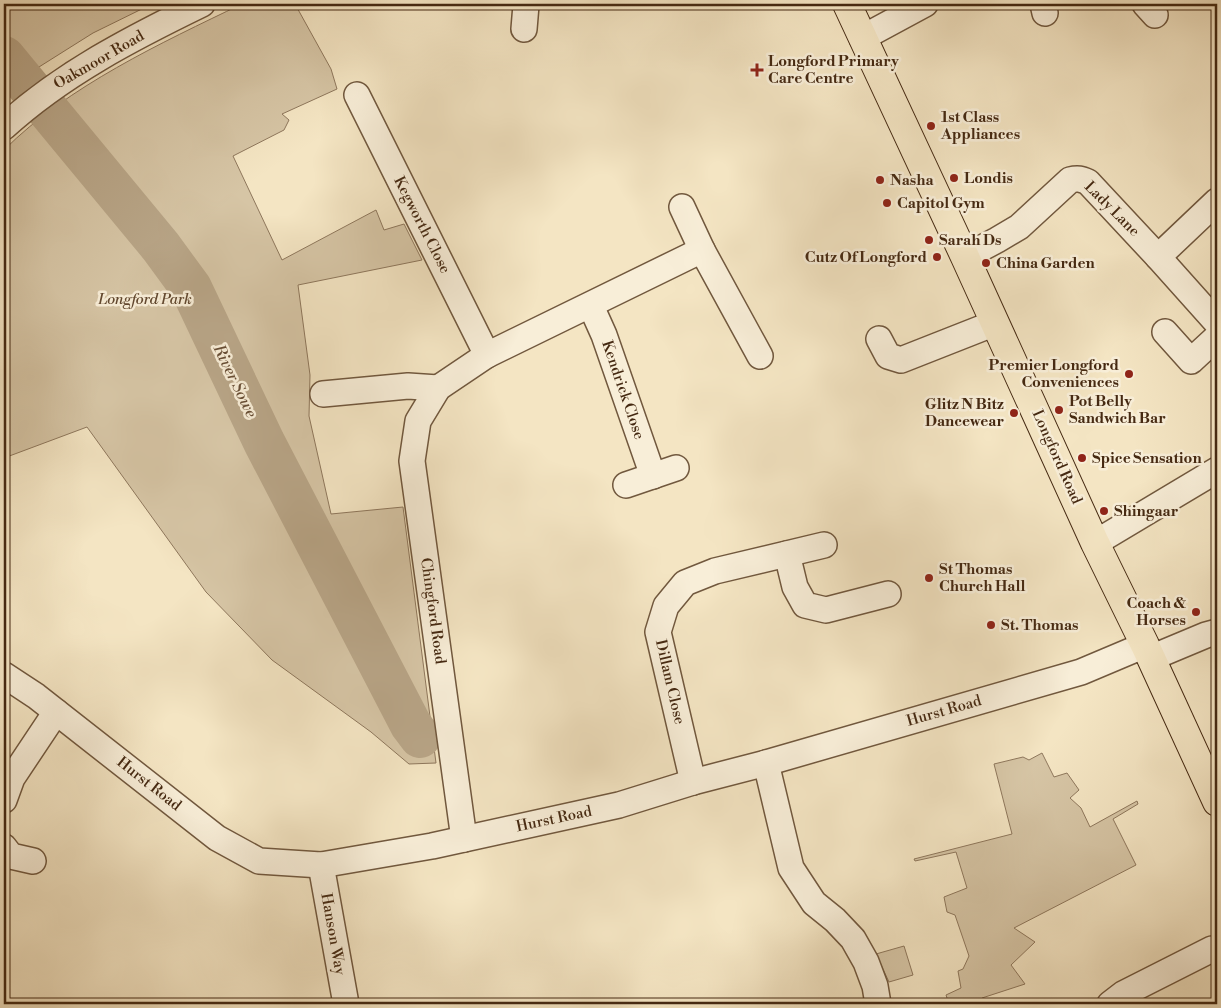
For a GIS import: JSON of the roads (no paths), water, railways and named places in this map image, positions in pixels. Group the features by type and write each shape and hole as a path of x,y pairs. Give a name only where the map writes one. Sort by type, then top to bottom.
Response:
{"main road":[{"name":"Longford Road","path":"846,4 1217,802"}],"street":[{"name":"Oakmoor Road","path":"11,120 52,87 113,50 202,4"},
{"path":"862,38 925,4"},
{"name":"Kegworth Close","path":"357,95 487,355"},
{"name":"Lady Lane","path":"965,257 1019,226 1070,180 1077,178 1088,182 1158,256 1217,323"},
{"path":"1158,256 1217,202"},
{"path":"682,207 702,250 760,356"},
{"name":"Chingford Road","path":"464,839 412,461 418,421 438,388 487,355 702,250"},
{"name":"Kendrick Close","path":"590,306 664,472 626,485"},
{"path":"879,339 888,356 901,360 995,323"},
{"path":"1165,332 1191,361 1217,337"},
{"path":"323,394 408,386 438,388"},
{"path":"1095,542 1217,470"},
{"name":"Dillam Close","path":"693,782 658,632 666,606 685,583 715,571 824,545"},
{"path":"788,554 795,587 805,605 826,610 888,594"},
{"name":"Hurst Road","path":"4,675 56,712 217,838 259,862 321,864 432,846 619,805 693,782 766,763 1217,632"},
{"path":"4,800 12,778 56,712"},
{"path":"766,763 791,868 814,903 835,920 853,939 866,962 875,986 878,1004"},
{"path":"4,847 11,856 33,861"},
{"name":"Hanson Way","path":"321,864 346,1004"},
{"path":"1110,1004 1122,994 1212,949"}],"waterway":[{"name":"River Sowe","path":"4,57 161,247 191,288 264,442 411,725 420,737"}],"place":[{"name":"Longford Primary Care Centre","path":"757,70"},
{"name":"1st Class Appliances","path":"931,126"},
{"name":"Londis","path":"954,178"},
{"name":"Nasha","path":"880,180"},
{"name":"Capitol Gym","path":"887,203"},
{"name":"Sarah Ds","path":"929,240"},
{"name":"Cutz Of Longford","path":"937,257"},
{"name":"China Garden","path":"986,263"},
{"name":"Premier Longford Conveniences","path":"1129,374"},
{"name":"Pot Belly Sandwich Bar","path":"1059,410"},
{"name":"Glitz N Bitz Dancewear","path":"1014,413"},
{"name":"Spice Sensation","path":"1082,458"},
{"name":"Shingaar","path":"1104,511"},
{"name":"St Thomas Church Hall","path":"929,578"},
{"name":"Coach & Horses","path":"1196,612"},
{"name":"St. Thomas","path":"991,625"}],"park label":[{"name":"Longford Park","path":"145,299"}]}
